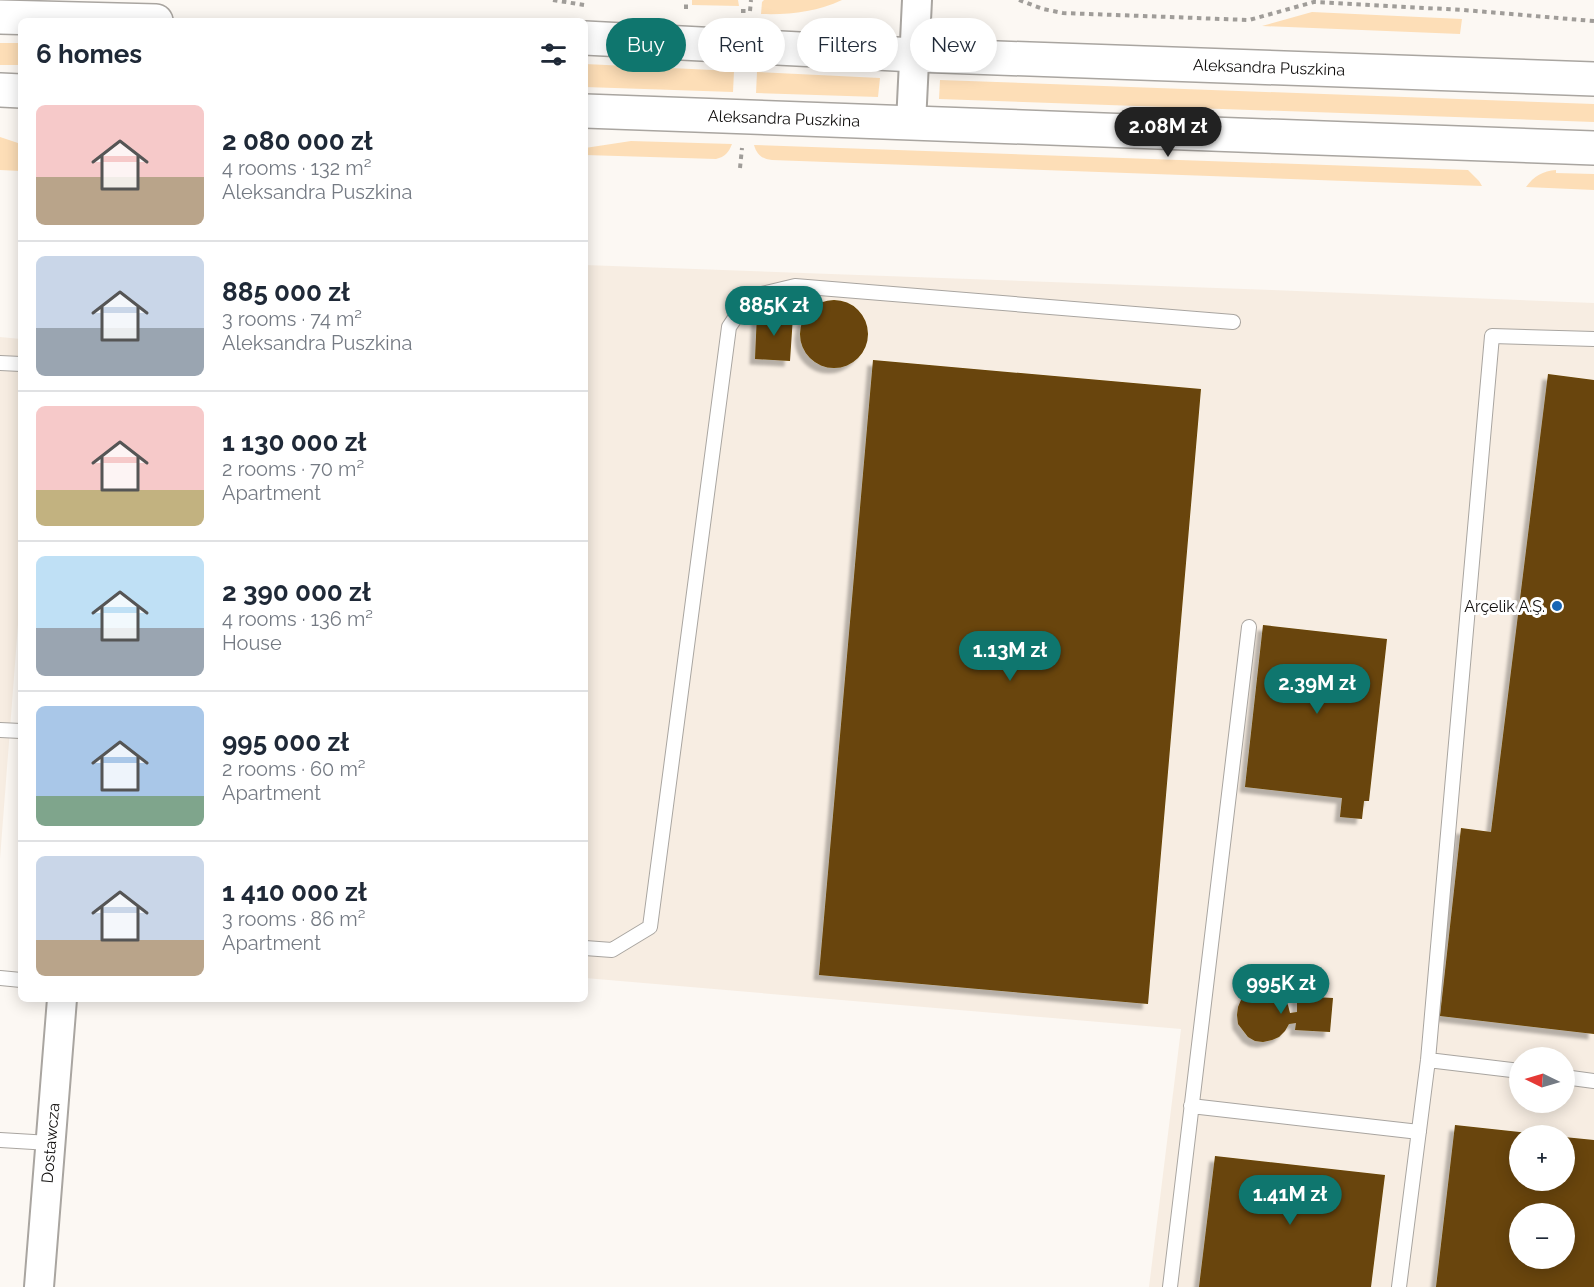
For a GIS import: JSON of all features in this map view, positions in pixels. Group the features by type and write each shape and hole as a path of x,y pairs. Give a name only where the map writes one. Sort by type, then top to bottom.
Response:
{"main road":[{"path":"0,16 134,17"},
{"name":"Aleksandra Puszkina","path":"588,38 910,55"},
{"name":"Aleksandra Puszkina","path":"997,58 1594,79"},
{"path":"0,90 18,91"},
{"name":"Aleksandra Puszkina","path":"588,111 1594,148"}],"street":[{"path":"916,0 916,18"},
{"path":"911,123 914,72"},
{"name":"Dostawcza","path":"39,1287 62,1002"}],"lane":[{"path":"588,948 612,950 650,927 729,327 753,296 795,286 1233,322"},
{"path":"1398,1287 1428,1060 1492,336 1594,339"},
{"path":"0,363 18,364"},
{"path":"1170,1287 1250,627"},
{"path":"0,730 18,731"},
{"path":"0,978 18,980"},
{"path":"1428,1060 1509,1070"},
{"path":"1575,1078 1594,1081"},
{"path":"1191,1106 1419,1132"},
{"path":"0,1140 50,1143"}],"path":[{"path":"686,0 686,9"},
{"path":"1019,0 1043,9 1063,13 1249,20 1314,2 1463,10 1594,21"}],"shaded area":[{"path":"692,0 738,0 739,6 692,5"},
{"path":"764,0 842,0 802,12 761,14"},
{"path":"1312,12 1462,19 1460,34 1262,26"},
{"path":"0,43 18,43 18,65 0,65"},
{"path":"588,64 606,65 606,72 686,72 686,69 698,69 698,72 734,72 733,92 588,87"},
{"path":"757,72 880,78 878,97 756,93"},
{"path":"940,80 1594,104 1594,122 939,99"},
{"path":"0,137 18,143 18,171 0,170"},
{"path":"631,141 732,144 726,154 716,159 588,155 588,148"},
{"path":"754,145 1468,170 1482,186 772,160 760,156"},
{"path":"1556,170 1556,173 1594,174 1594,190 1526,187 1539,175"},
{"path":"588,265 1594,303 1594,1287 1149,1287 1181,1029 588,978"},
{"path":"0,337 18,339 18,625 0,859"}],"building":[{"path":"827,300 841,300 853,305 863,315 868,334 863,353 853,363 841,368 827,368 815,363 805,353 800,341 800,327 805,315 815,305"},
{"path":"757,314 793,316 790,361 755,359"},
{"path":"873,360 1201,389 1148,1004 819,975"},
{"name":"Arçelik A.Ş.","path":"1548,374 1594,380 1594,1034 1440,1016 1461,828 1491,832"},
{"path":"1263,625 1387,639 1369,801 1364,801 1362,819 1340,817 1342,798 1245,787"},
{"path":"1262,988 1271,989 1284,998 1290,1013 1297,1012 1297,996 1333,998 1330,1032 1295,1030 1296,1023 1289,1024 1279,1037 1272,1040 1255,1041 1248,1037 1238,1024 1238,1007 1247,994"},
{"path":"1455,1125 1509,1131 1509,1191 1575,1191 1575,1138 1594,1140 1594,1287 1436,1287"},
{"path":"1215,1156 1385,1175 1371,1287 1199,1287"}],"place":[{"name":"Arçelik A.Ş.","path":"1557,606"}]}
